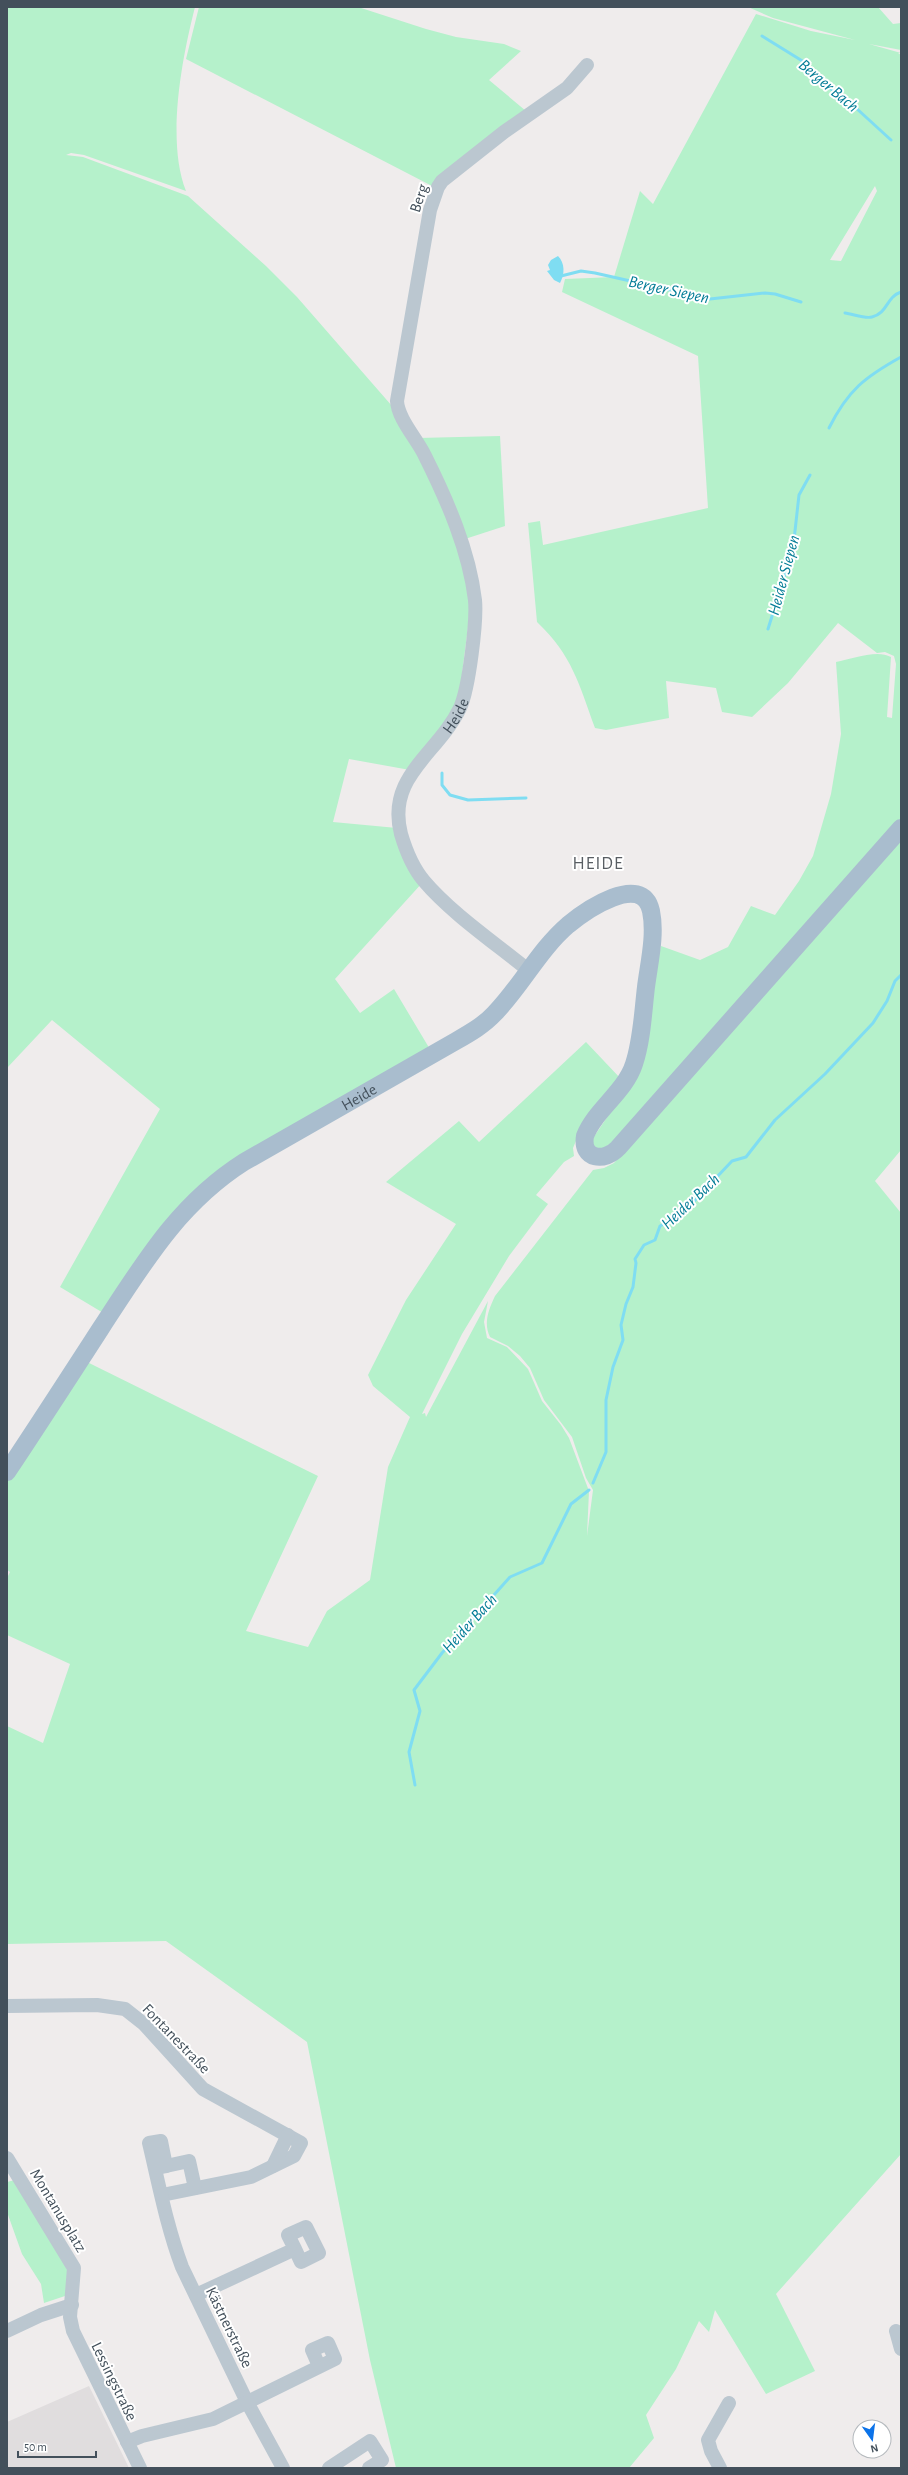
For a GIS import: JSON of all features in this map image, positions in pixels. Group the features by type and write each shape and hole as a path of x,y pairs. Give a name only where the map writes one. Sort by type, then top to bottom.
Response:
{"main road":[{"name":"Heide","path":"7,1472 141,1267 180,1215 212,1185 244,1162 474,1031 496,1012 528,970 563,930 583,913 600,903 621,894 632,894 641,897 650,908 652,924 639,1039 634,1064 630,1074 585,1136 587,1150 594,1157 608,1156 618,1148 901,828"}],"street":[{"name":"Berg","path":"397,409 398,388 430,210 438,186 452,172 504,132 568,88 587,65"},
{"name":"Heide","path":"397,409 417,440 437,481 468,565 476,608 469,663 460,708 445,733 407,777 400,798 398,823 405,847 424,881 446,902 528,970"},
{"name":"Fontanestraße","path":"7,2006 97,2005 125,2009 144,2024 203,2089 302,2143 294,2156 251,2177 195,2188"},
{"name":"Montanusplatz","path":"8,2161 74,2268 72,2305"},
{"name":"Kästnerstraße","path":"195,2188 189,2161 161,2167 162,2195 174,2246 247,2402 283,2468"},
{"path":"162,2195 195,2188"},
{"path":"196,2295 295,2249"},
{"path":"7,2331 41,2315 72,2305"},
{"name":"Lessingstraße","path":"72,2305 70,2317 74,2335 140,2468"},
{"path":"896,2331 901,2349"},
{"path":"127,2442 142,2436 213,2419 319,2366"},
{"path":"720,2468 708,2440 728,2403"},
{"path":"329,2468 370,2441 382,2460 369,2468"},
{"path":"354,2451 365,2468"}],"shaded area":[{"path":"89,2386 129,2468 7,2468 7,2422"}],"green space":[{"path":"7,7 195,7 185,50 178,99 177,148 180,171 186,191 84,155 71,153 66,155 83,157 188,196 266,266 297,297 392,406 436,481 472,595 458,706 410,770 349,759 333,822 397,828 423,882 335,979 360,1013 394,989 431,1051 241,1158 105,1314 60,1287 160,1109 52,1020 7,1068"},
{"path":"199,7 358,7 456,37 504,44 521,51 489,80 526,111 434,187 186,59"},
{"path":"748,7 878,7 893,24 901,23 901,50 869,44 901,53 898,53 901,55 901,827 622,1137 600,1150 593,1145 593,1138 627,1088 661,946 700,960 728,947 751,906 775,915 799,881 813,856 831,794 841,734 836,662 872,654 891,657 887,717 892,718 896,664 894,656 885,652 877,653 838,623 788,683 752,717 722,712 716,688 666,681 669,718 606,730 595,728 579,684 567,658 549,634 537,622 528,523 540,521 543,545 708,508 698,356 562,292 565,279 614,277 640,191 653,204 756,14 811,31 855,40 773,18","holes":["875,186 877,191 841,261 830,260"]},
{"path":"500,436 505,526 465,539 418,438"},
{"path":"901,828 901,1150 875,1181 901,1213 901,2154 776,2294 815,2371 766,2394 715,2310 709,2332 699,2321 676,2369 646,2415 654,2438 629,2468 396,2468 370,2360 307,2042 166,1941 7,1944 7,1726 43,1743 70,1664 7,1635 7,1578 10,1572 7,1570 7,1480 85,1361 318,1476 246,1631 308,1647 327,1611 370,1580 388,1467 410,1417 373,1386 368,1375 406,1300 456,1224 386,1182 459,1121 479,1142 586,1042 621,1079 578,1136 573,1148 574,1156 564,1162 536,1195 548,1204 509,1256 462,1334 422,1414 425,1413 426,1417 488,1301 484,1322 487,1338 507,1347 528,1369 542,1401 561,1425 569,1438 589,1491 587,1536 593,1490 586,1478 572,1437 544,1400 530,1368 520,1356 508,1346 490,1337 487,1321 495,1296 593,1170 604,1168 614,1163"},
{"path":"15,2180 66,2265 69,2279 65,2296 44,2303 41,2284 22,2254 7,2212 7,2182"}],"water":[{"path":"558,256 564,269 560,283 554,280 547,271 550,270 548,265 551,260"}],"waterway":[{"name":"Berger Bach","path":"762,36 804,62 839,97 856,108 891,140"},
{"name":"Berger Siepen","path":"561,276 581,271 710,299 765,293 775,294 801,302"},
{"name":"Berger Siepen","path":"845,313 862,317 872,317 881,312 892,297 901,292"},
{"name":"Heider Siepen","path":"829,428 843,404 867,378 901,357"},
{"name":"Heider Siepen","path":"768,629 793,549 799,495 810,475"},
{"name":"Heider Siepen","path":"442,773 442,785 450,795 468,800 526,798"},
{"name":"Heider Bach","path":"593,1483 606,1452 606,1400 613,1367 623,1340 621,1325 626,1304 633,1287 636,1263 635,1259 644,1245 655,1240 660,1226 681,1215 732,1161 746,1157 775,1120 825,1074 873,1023 887,1001 895,981 901,975"},
{"name":"Heider Bach","path":"415,1785 409,1752 420,1711 414,1690 442,1653 510,1577 542,1563 571,1504 589,1490"}],"district":[{"name":"HEIDE","path":"598,863"}]}
